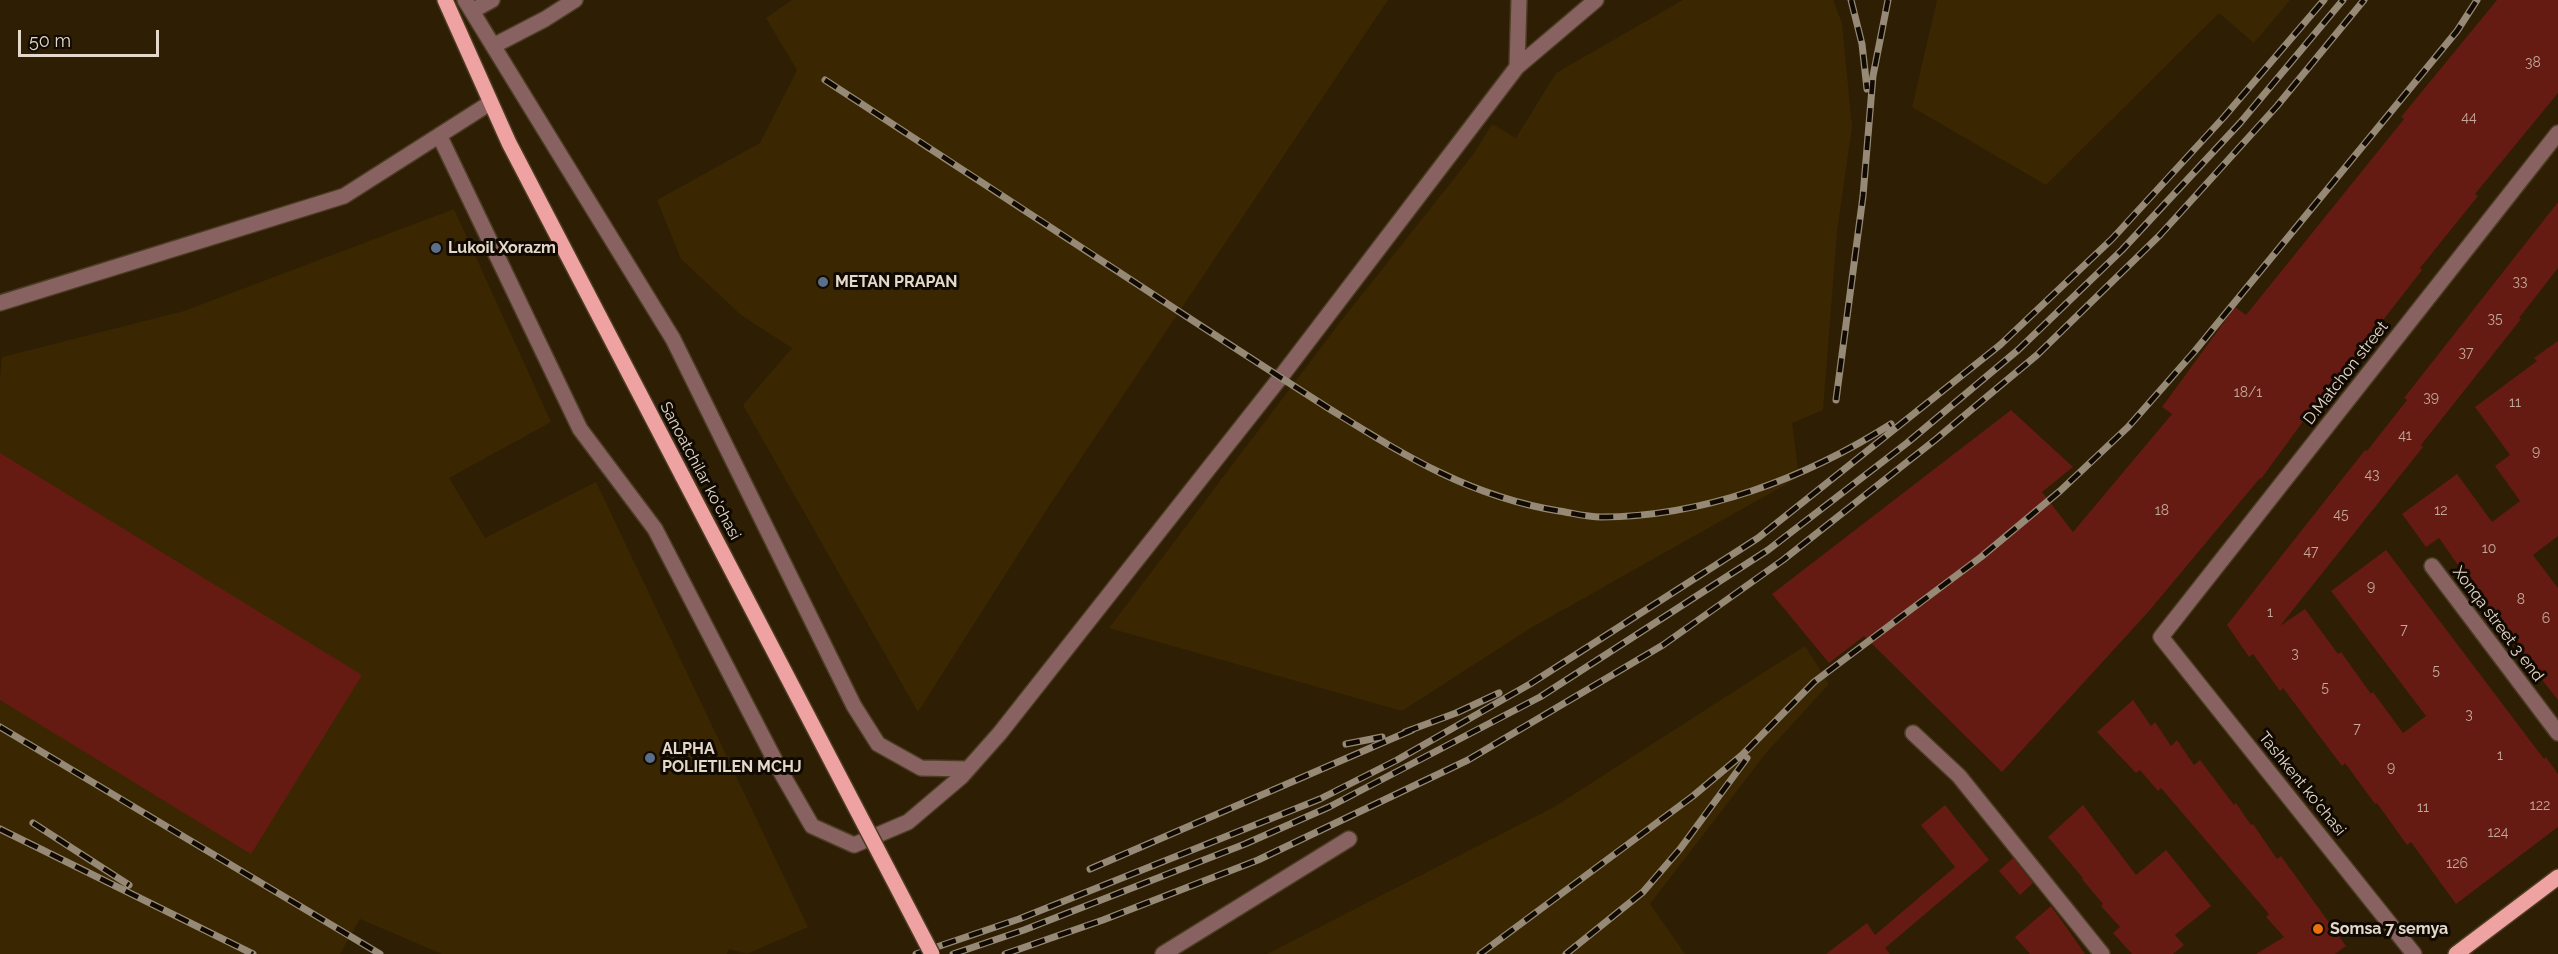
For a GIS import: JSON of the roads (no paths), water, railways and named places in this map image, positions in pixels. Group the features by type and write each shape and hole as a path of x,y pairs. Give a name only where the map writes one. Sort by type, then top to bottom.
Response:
{"main road":[{"name":"Sanoatchilar ko'chasi","path":"445,0 490,103 932,954"},
{"path":"2456,954 2558,877"}],"street":[{"path":"492,0 468,6 674,339 854,706 878,744 921,768 967,769"},
{"path":"493,46 575,0"},
{"path":"1517,67 1519,0"},
{"path":"440,137 580,429 655,529 782,774 812,826 854,845 908,822 967,769 1000,734 1280,378 1517,67 1596,0"},
{"path":"0,303 344,196 440,137 490,103"},
{"name":"D.Matchon street","path":"2161,636 2558,133"},
{"name":"Xonqa street 3 end","path":"2432,566 2558,733"},
{"name":"Tashkent ko'chasi","path":"2161,636 2414,954"},
{"path":"1913,733 1959,776 2102,954"},
{"path":"1163,954 1349,839"}],"railway":[{"path":"1851,0 1862,44 1867,89"},
{"path":"1836,400 1863,196 1873,76 1888,0"},
{"path":"916,954 1019,919 1320,799 1397,760 1530,684 1758,538 2000,345 2112,239 2224,117 2324,0"},
{"path":"953,954 1024,930 1245,844 1329,807 1540,697 1768,550 1907,443 2018,350 2122,250 2240,123 2343,0"},
{"path":"1005,954 1103,920 1258,860 1468,760 1663,645 1783,560 1935,440 2037,355 2160,235 2277,106 2364,0"},
{"path":"1480,954 1693,796 1742,755 1814,682 1981,557 2060,491 2128,427 2194,352 2457,31 2477,0"},
{"path":"825,80 1328,408 1438,472 1495,495 1526,504 1596,517 1677,510 1715,502 1789,477 1858,444 1891,424"},
{"path":"1405,732 1456,713 1499,693"},
{"path":"0,727 380,954"},
{"path":"1090,869 1412,730"},
{"path":"1346,744 1382,737"},
{"path":"1566,954 1643,892 1680,849 1747,758"},
{"path":"33,823 129,885"},
{"path":"0,829 253,954"}],"place":[{"name":"Lukoil Xorazm","path":"436,248"},
{"name":"METAN PRAPAN","path":"823,282"},
{"name":"ALPHA POLIETILEN MCHJ","path":"650,758"},
{"name":"Somsa 7 semya","path":"2318,929"}]}
